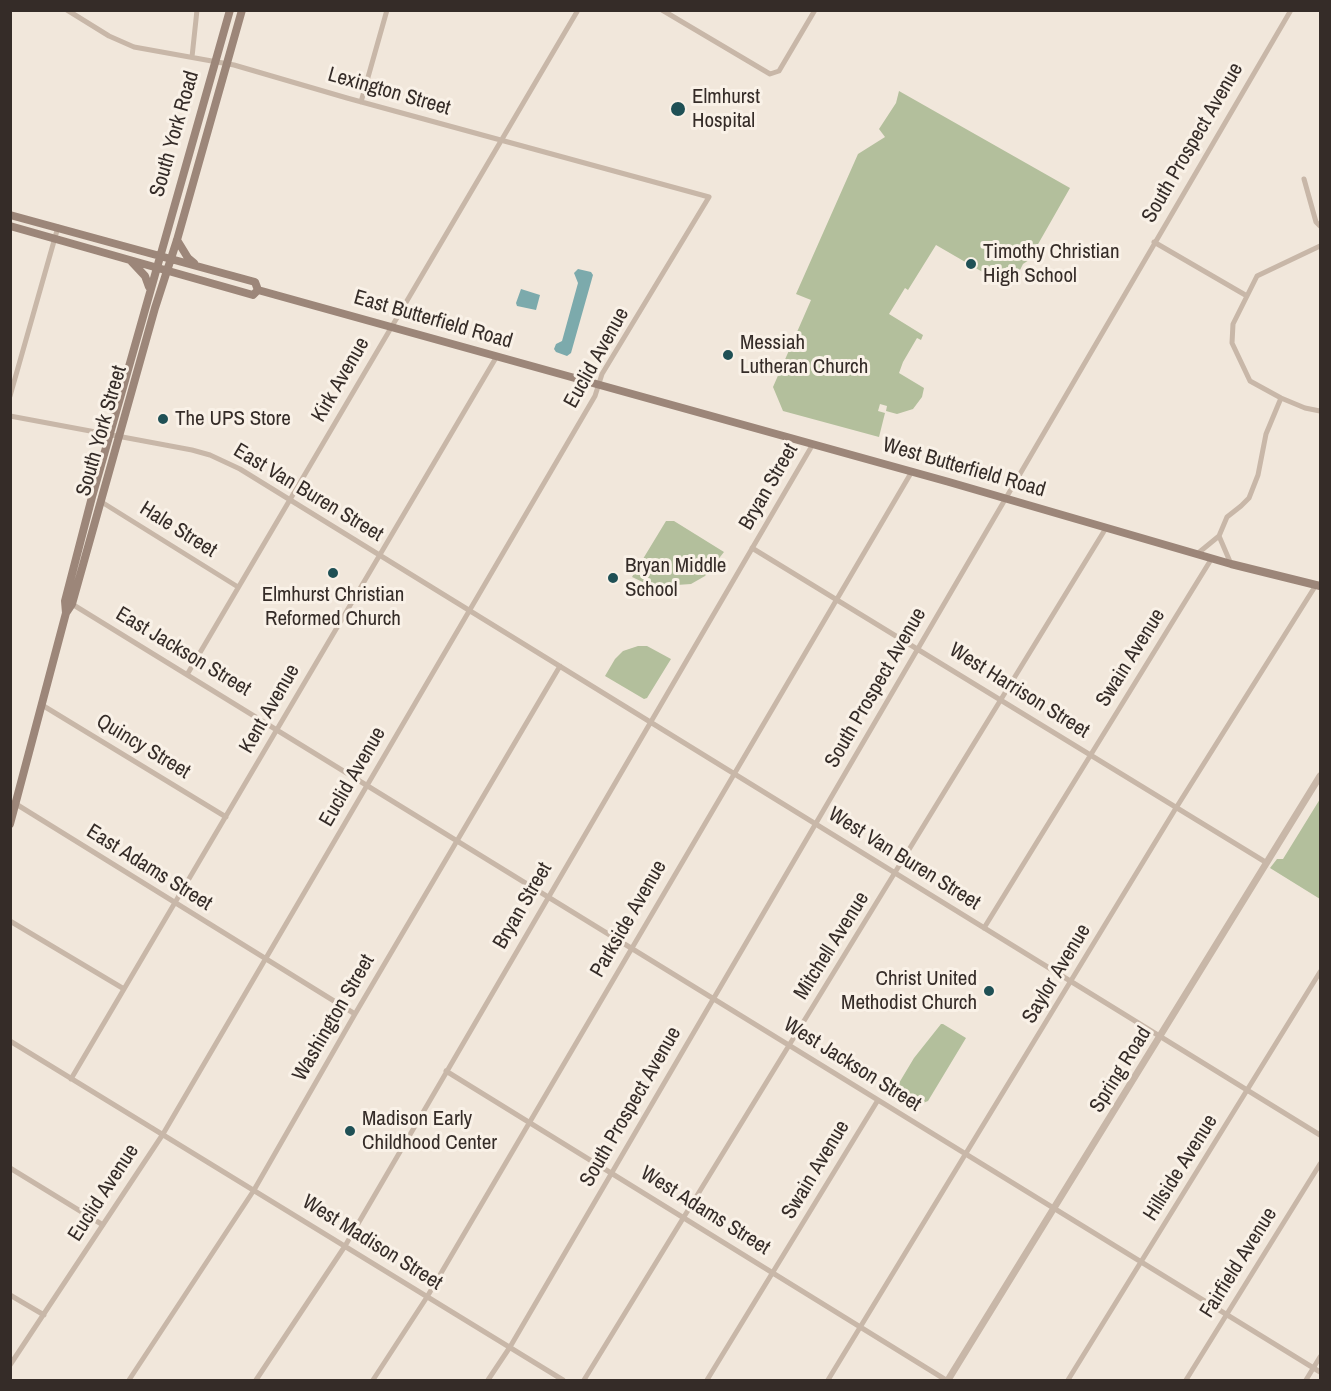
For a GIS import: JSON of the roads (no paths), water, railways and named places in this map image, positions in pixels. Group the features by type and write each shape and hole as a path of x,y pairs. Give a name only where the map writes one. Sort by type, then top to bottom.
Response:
{"main road":[{"name":"South York Road","path":"156,267 230,10"},
{"name":"South York Road","path":"171,258 242,10"},
{"name":"East Butterfield Road","path":"10,215 255,282 258,290"},
{"name":"East Butterfield Road","path":"10,226 253,295 258,290"},
{"path":"177,240 188,258 198,266"},
{"name":"South York Street","path":"66,613 72,603 171,258"},
{"path":"129,260 145,276 149,284 149,291"},
{"name":"South York Street","path":"10,824 66,613 66,601 156,267"},
{"name":"East Butterfield Road","path":"258,290 598,385"},
{"name":"West Butterfield Road","path":"598,385 1007,498 1231,564 1318,586"}],"street":[{"name":"Lexington Street","path":"67,10 126,44 155,52 226,63 709,197"},
{"name":"South York Road","path":"192,57 197,10"},
{"path":"361,102 387,10"},
{"name":"Kirk Avenue","path":"188,673 578,10"},
{"path":"662,10 764,72 774,73 779,71 815,10"},
{"name":"South Prospect Avenue","path":"488,1380 510,1347 1291,10"},
{"path":"1304,179 1316,222 1320,226"},
{"name":"Euclid Avenue","path":"10,1365 163,1134 595,396 602,374 709,197"},
{"path":"10,396 58,227"},
{"path":"1154,242 1247,296"},
{"path":"1320,246 1257,276 1233,324 1232,343 1250,381 1281,398 1305,408 1320,411"},
{"name":"Kent Avenue","path":"71,1079 496,356"},
{"path":"1197,554 1219,536 1227,517 1241,507 1254,488 1266,434 1281,398"},
{"name":"East Van Buren Street","path":"10,416 210,455 240,469 470,611"},
{"name":"Bryan Street","path":"256,1380 345,1246 813,444"},
{"name":"Parkside Avenue","path":"373,1380 427,1297 911,472"},
{"name":"Hale Street","path":"100,501 238,587"},
{"name":"Mitchell Avenue","path":"584,1380 1106,528"},
{"path":"1219,536 1231,564"},
{"name":"West Harrison Street","path":"752,548 1267,863"},
{"name":"Swain Avenue","path":"984,928 1212,558"},
{"name":"Saylor Avenue","path":"828,1380 1176,808 1318,586"},
{"name":"East Jackson Street","path":"72,603 367,785"},
{"name":"West Van Buren Street","path":"470,611 1320,1135"},
{"name":"Washington Street","path":"129,1380 254,1190 560,666"},
{"name":"Quincy Street","path":"42,705 226,816"},
{"name":"Spring Road","path":"947,1380 1055,1209 1320,776"},
{"name":"West Jackson Street","path":"367,785 1320,1372"},
{"name":"East Adams Street","path":"16,804 265,959"},
{"path":"10,921 124,989"},
{"path":"265,959 355,1014"},
{"name":"Hillside Avenue","path":"1068,1380 1320,972"},
{"name":"West Madison Street","path":"10,1041 563,1380"},
{"name":"West Adams Street","path":"446,1071 947,1380"},
{"name":"Swain Avenue","path":"707,1380 878,1100"},
{"name":"Fairfield Avenue","path":"1186,1380 1320,1164"},
{"path":"10,1168 103,1225"},
{"path":"10,1295 44,1315"},
{"path":"1306,1380 1320,1357"}],"water":[{"path":"578,269 591,272 593,275 571,353 567,356 554,349 556,344 562,341 578,283 574,273"},
{"path":"521,289 540,295 536,310 517,306"}],"place":[{"name":"Elmhurst Hospital","path":"678,109"},
{"name":"Timothy Christian High School","path":"971,264"},
{"name":"Messiah Lutheran Church","path":"728,355"},
{"name":"The UPS Store","path":"163,419"},
{"name":"Elmhurst Christian Reformed Church","path":"333,573"},
{"name":"Bryan Middle School","path":"613,578"},
{"name":"Christ United Methodist Church","path":"989,991"},
{"name":"Madison Early Childhood Center","path":"350,1131"}]}
